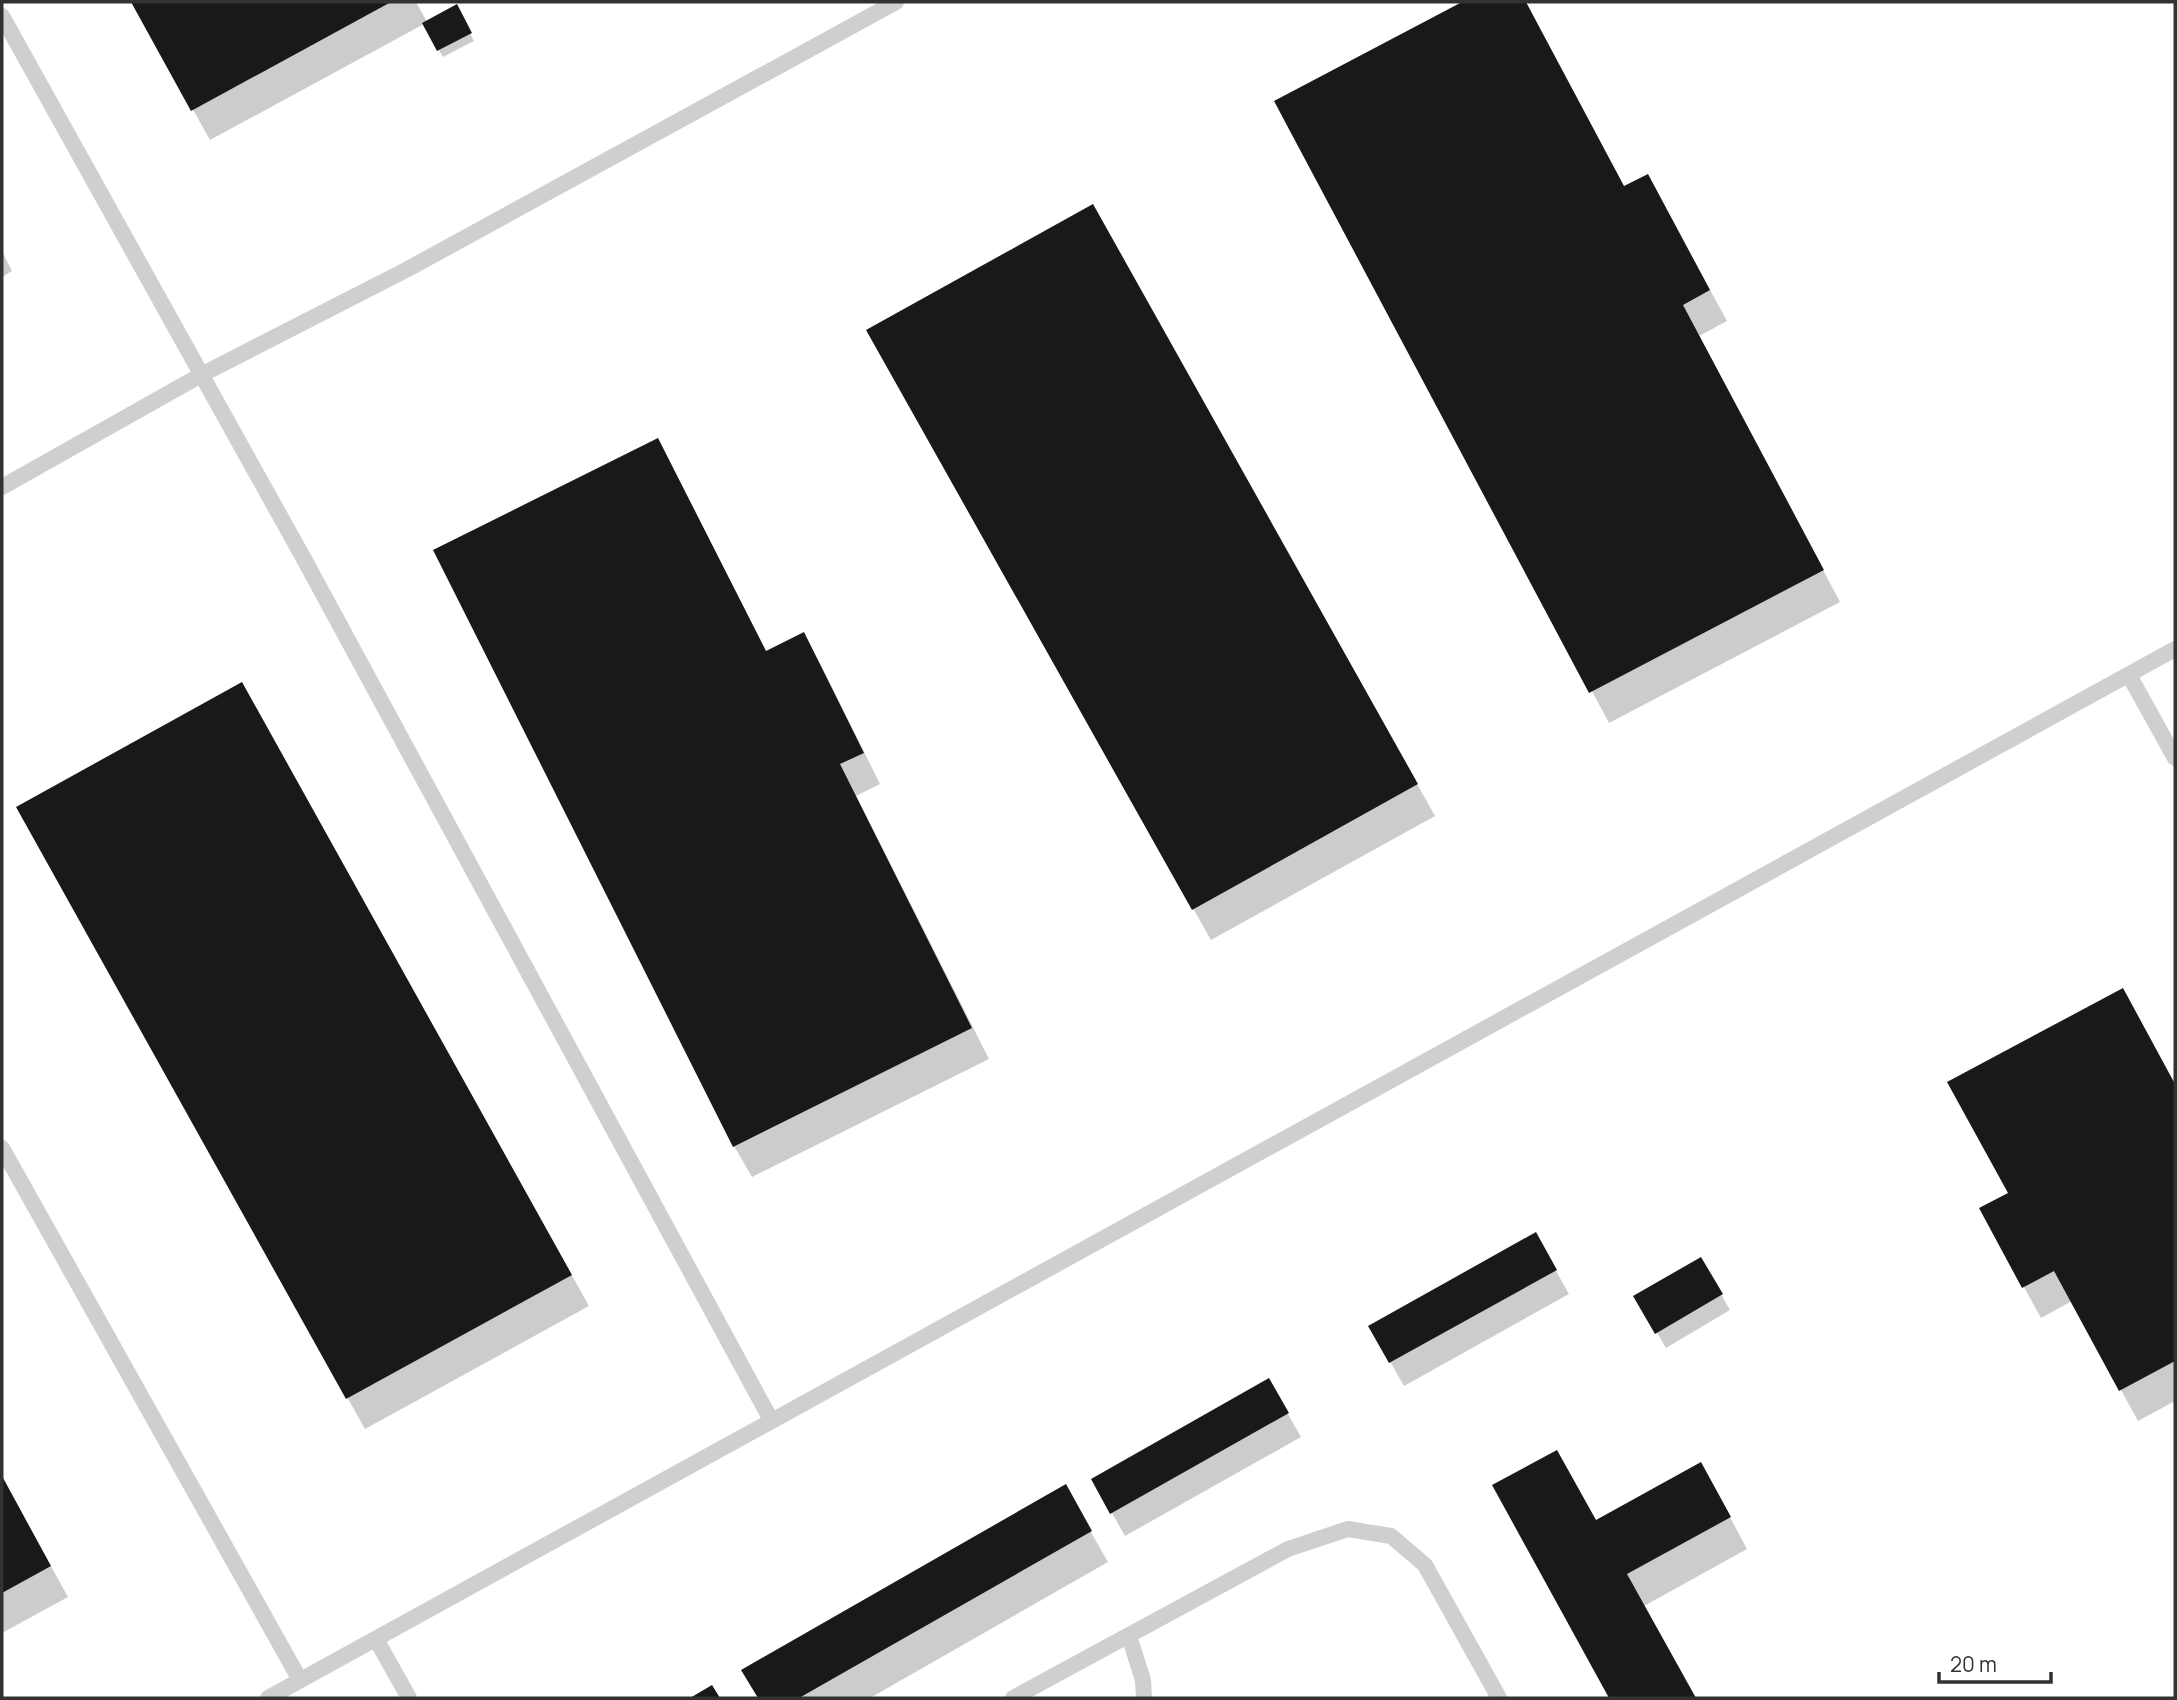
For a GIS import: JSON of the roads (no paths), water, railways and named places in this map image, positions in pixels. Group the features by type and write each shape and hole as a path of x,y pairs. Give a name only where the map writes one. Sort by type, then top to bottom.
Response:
{"lane":[{"path":"2,487 201,375 406,270 896,2"},
{"path":"2,16 771,1420"},
{"path":"268,1698 2175,649"},
{"path":"2129,675 2175,758"},
{"path":"2,1148 300,1680"},
{"path":"1013,1698 1288,1549 1349,1529 1391,1536 1425,1565 1499,1698"},
{"path":"1129,1636 1143,1680 1144,1698"},
{"path":"376,1639 409,1698"}]}
